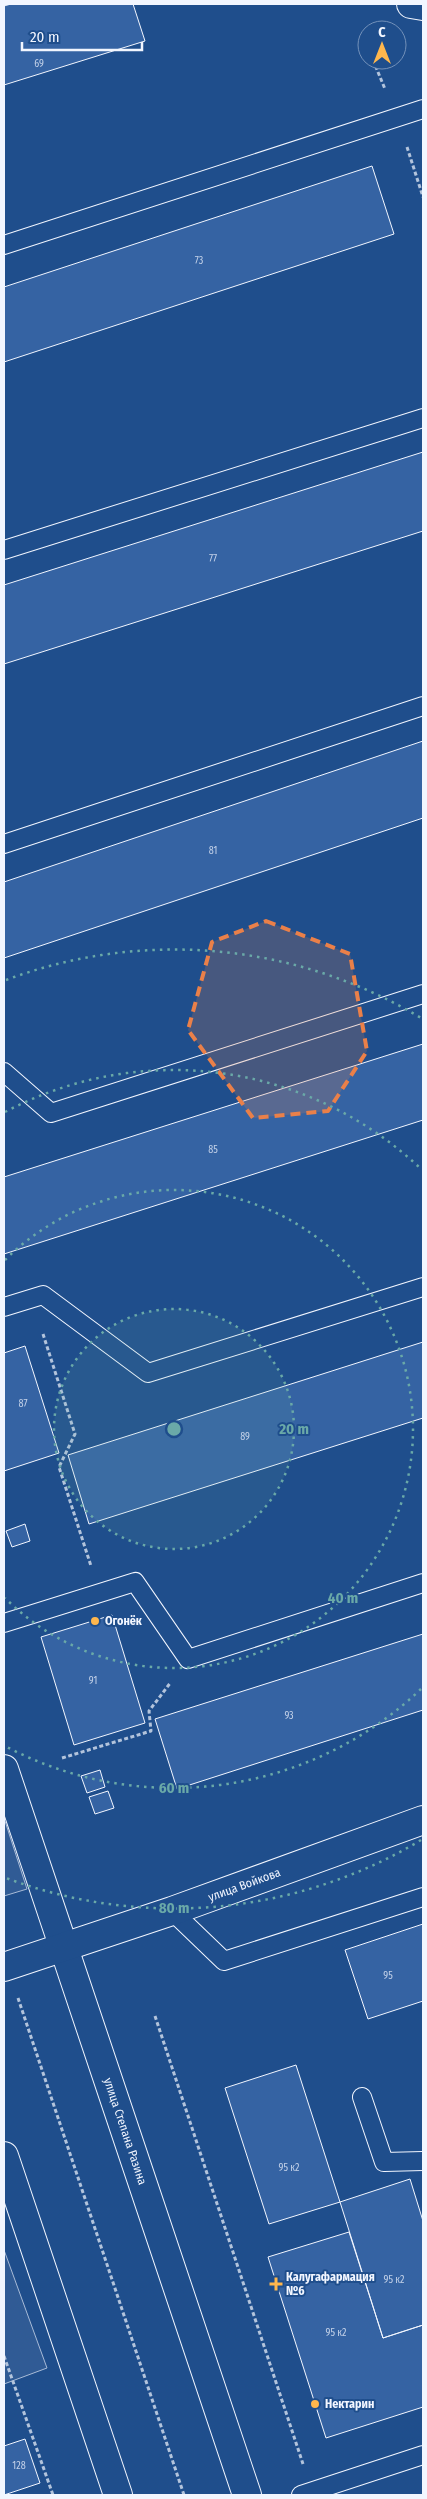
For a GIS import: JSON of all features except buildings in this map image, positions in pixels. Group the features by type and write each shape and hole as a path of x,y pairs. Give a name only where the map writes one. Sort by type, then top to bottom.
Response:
{"main road":[{"path":"411,4 423,6"},
{"name":"улица Степана Разина","path":"4,1769 247,2495"},
{"name":"улица Войкова","path":"6,1966 172,1910 423,1820"},
{"path":"4,2156 118,2495"}],"lane":[{"path":"4,245 423,109"},
{"path":"4,550 423,418"},
{"path":"4,844 423,706"},
{"path":"4,1072 52,1113 423,994"},
{"path":"4,1307 42,1295 148,1373 423,1286"},
{"path":"4,1623 135,1582 188,1659 423,1584"},
{"path":"172,1910 224,1961 423,1897"},
{"path":"362,2097 384,2162 423,2161"},
{"path":"306,2493 423,2455"}],"path":[{"path":"31,1298 76,1434 59,1467 100,1593"},
{"path":"62,1758 151,1731 149,1711 188,1659"},
{"path":"6,1966 184,2495"},
{"path":"155,2016 306,2493"},
{"path":"4,2356 53,2495"}],"highlighted area":[{"path":"266,921 350,954 367,1051 328,1111 253,1118 188,1030 212,942"}],"shaded area":[{"path":"4,1818 27,1889 4,1896"},
{"path":"4,2250 47,2368 4,2384"}],"place":[{"name":"Огонёк","path":"95,1621"},
{"name":"Калугафармация №6","path":"276,2284"},
{"name":"Нектарин","path":"315,2404"}]}
